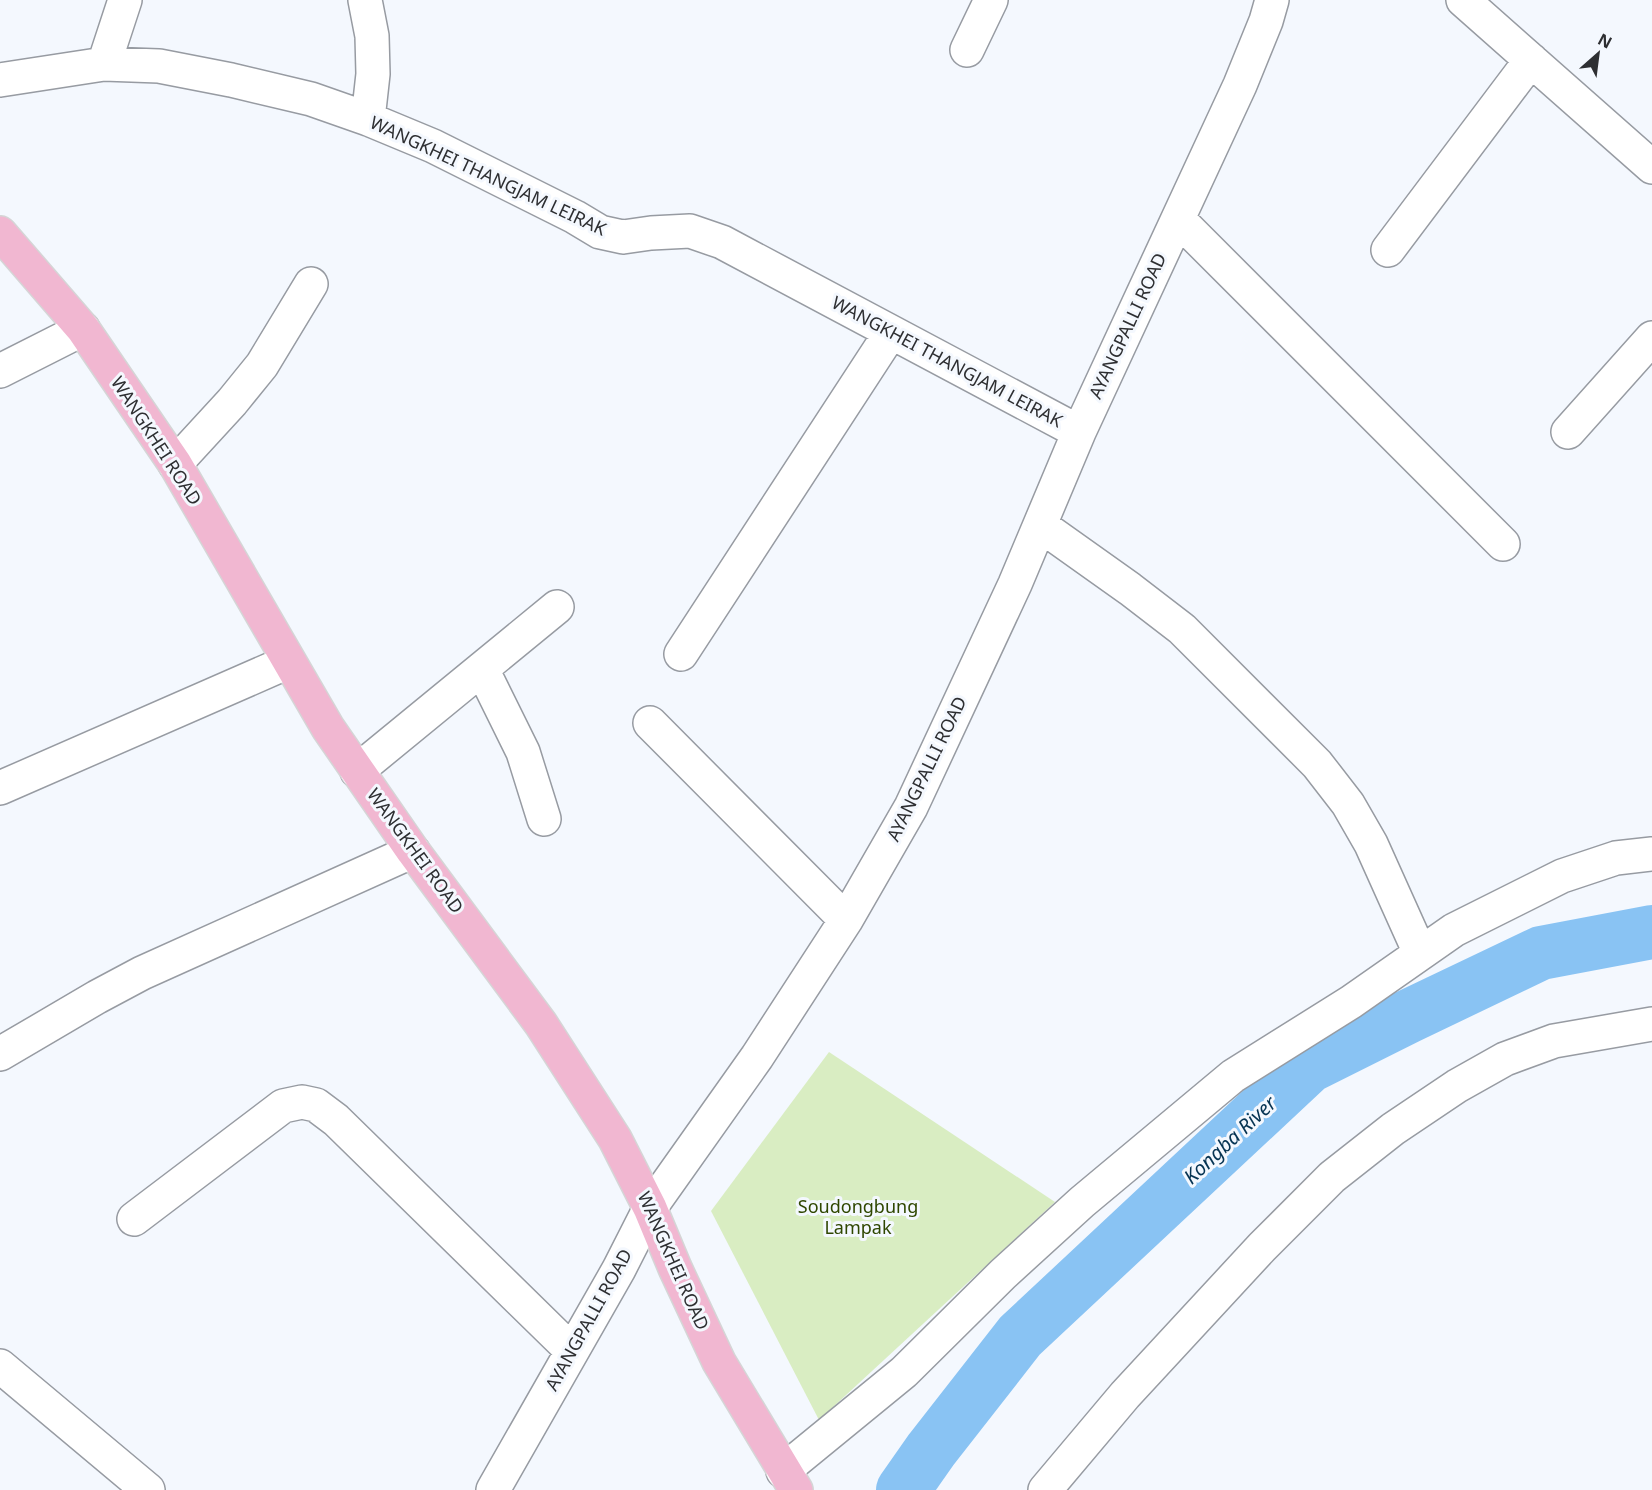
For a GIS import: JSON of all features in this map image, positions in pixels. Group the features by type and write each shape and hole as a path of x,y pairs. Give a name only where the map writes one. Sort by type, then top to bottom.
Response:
{"main road":[{"name":"WANGKHEI ROAD","path":"0,233 82,329 175,464 328,728 413,850 541,1024 615,1139 650,1208 719,1362 790,1480"}],"street":[{"path":"104,64 125,0"},
{"path":"365,0 372,36 373,74 368,119"},
{"path":"967,50 991,0"},
{"name":"AYANGPALLI ROAD","path":"493,1490 619,1269 650,1208 757,1057 846,920 911,807 1016,584 1079,432 1240,85 1272,0"},
{"path":"1463,0 1652,167"},
{"path":"1388,250 1531,60"},
{"name":"WANGKHEI THANGJAM LEIRAK","path":"0,80 104,64 159,66 311,99 368,119 433,146 600,231 623,237 690,231 722,242 1079,432"},
{"path":"1178,219 1503,544"},
{"path":"175,464 232,402 262,365 311,284"},
{"path":"0,371 82,329"},
{"path":"681,654 891,332"},
{"path":"1568,432 1652,339"},
{"path":"1040,525 1130,589 1182,630 1317,764 1348,804 1371,843 1420,953"},
{"path":"357,771 557,607"},
{"path":"0,788 288,662"},
{"path":"482,669 523,752 544,819"},
{"path":"650,723 846,920"},
{"path":"0,1054 142,973 413,850"},
{"path":"790,1480 1003,1274 1082,1202 1233,1076 1352,1002 1454,930 1562,876 1616,858 1652,854"},
{"path":"1045,1490 1125,1395 1262,1247 1332,1178 1393,1129 1457,1086 1505,1059 1554,1041 1652,1024"},
{"path":"134,1219 283,1106 302,1102 316,1105 336,1120 572,1352"},
{"path":"0,1366 148,1490"}],"green space":[{"name":"Soudongbung Lampak","path":"829,1052 1055,1202 819,1420 711,1211"}],"waterway":[{"name":"Kongba River","path":"903,1490 931,1450 1020,1336 1309,1066 1541,953 1652,932"}]}
